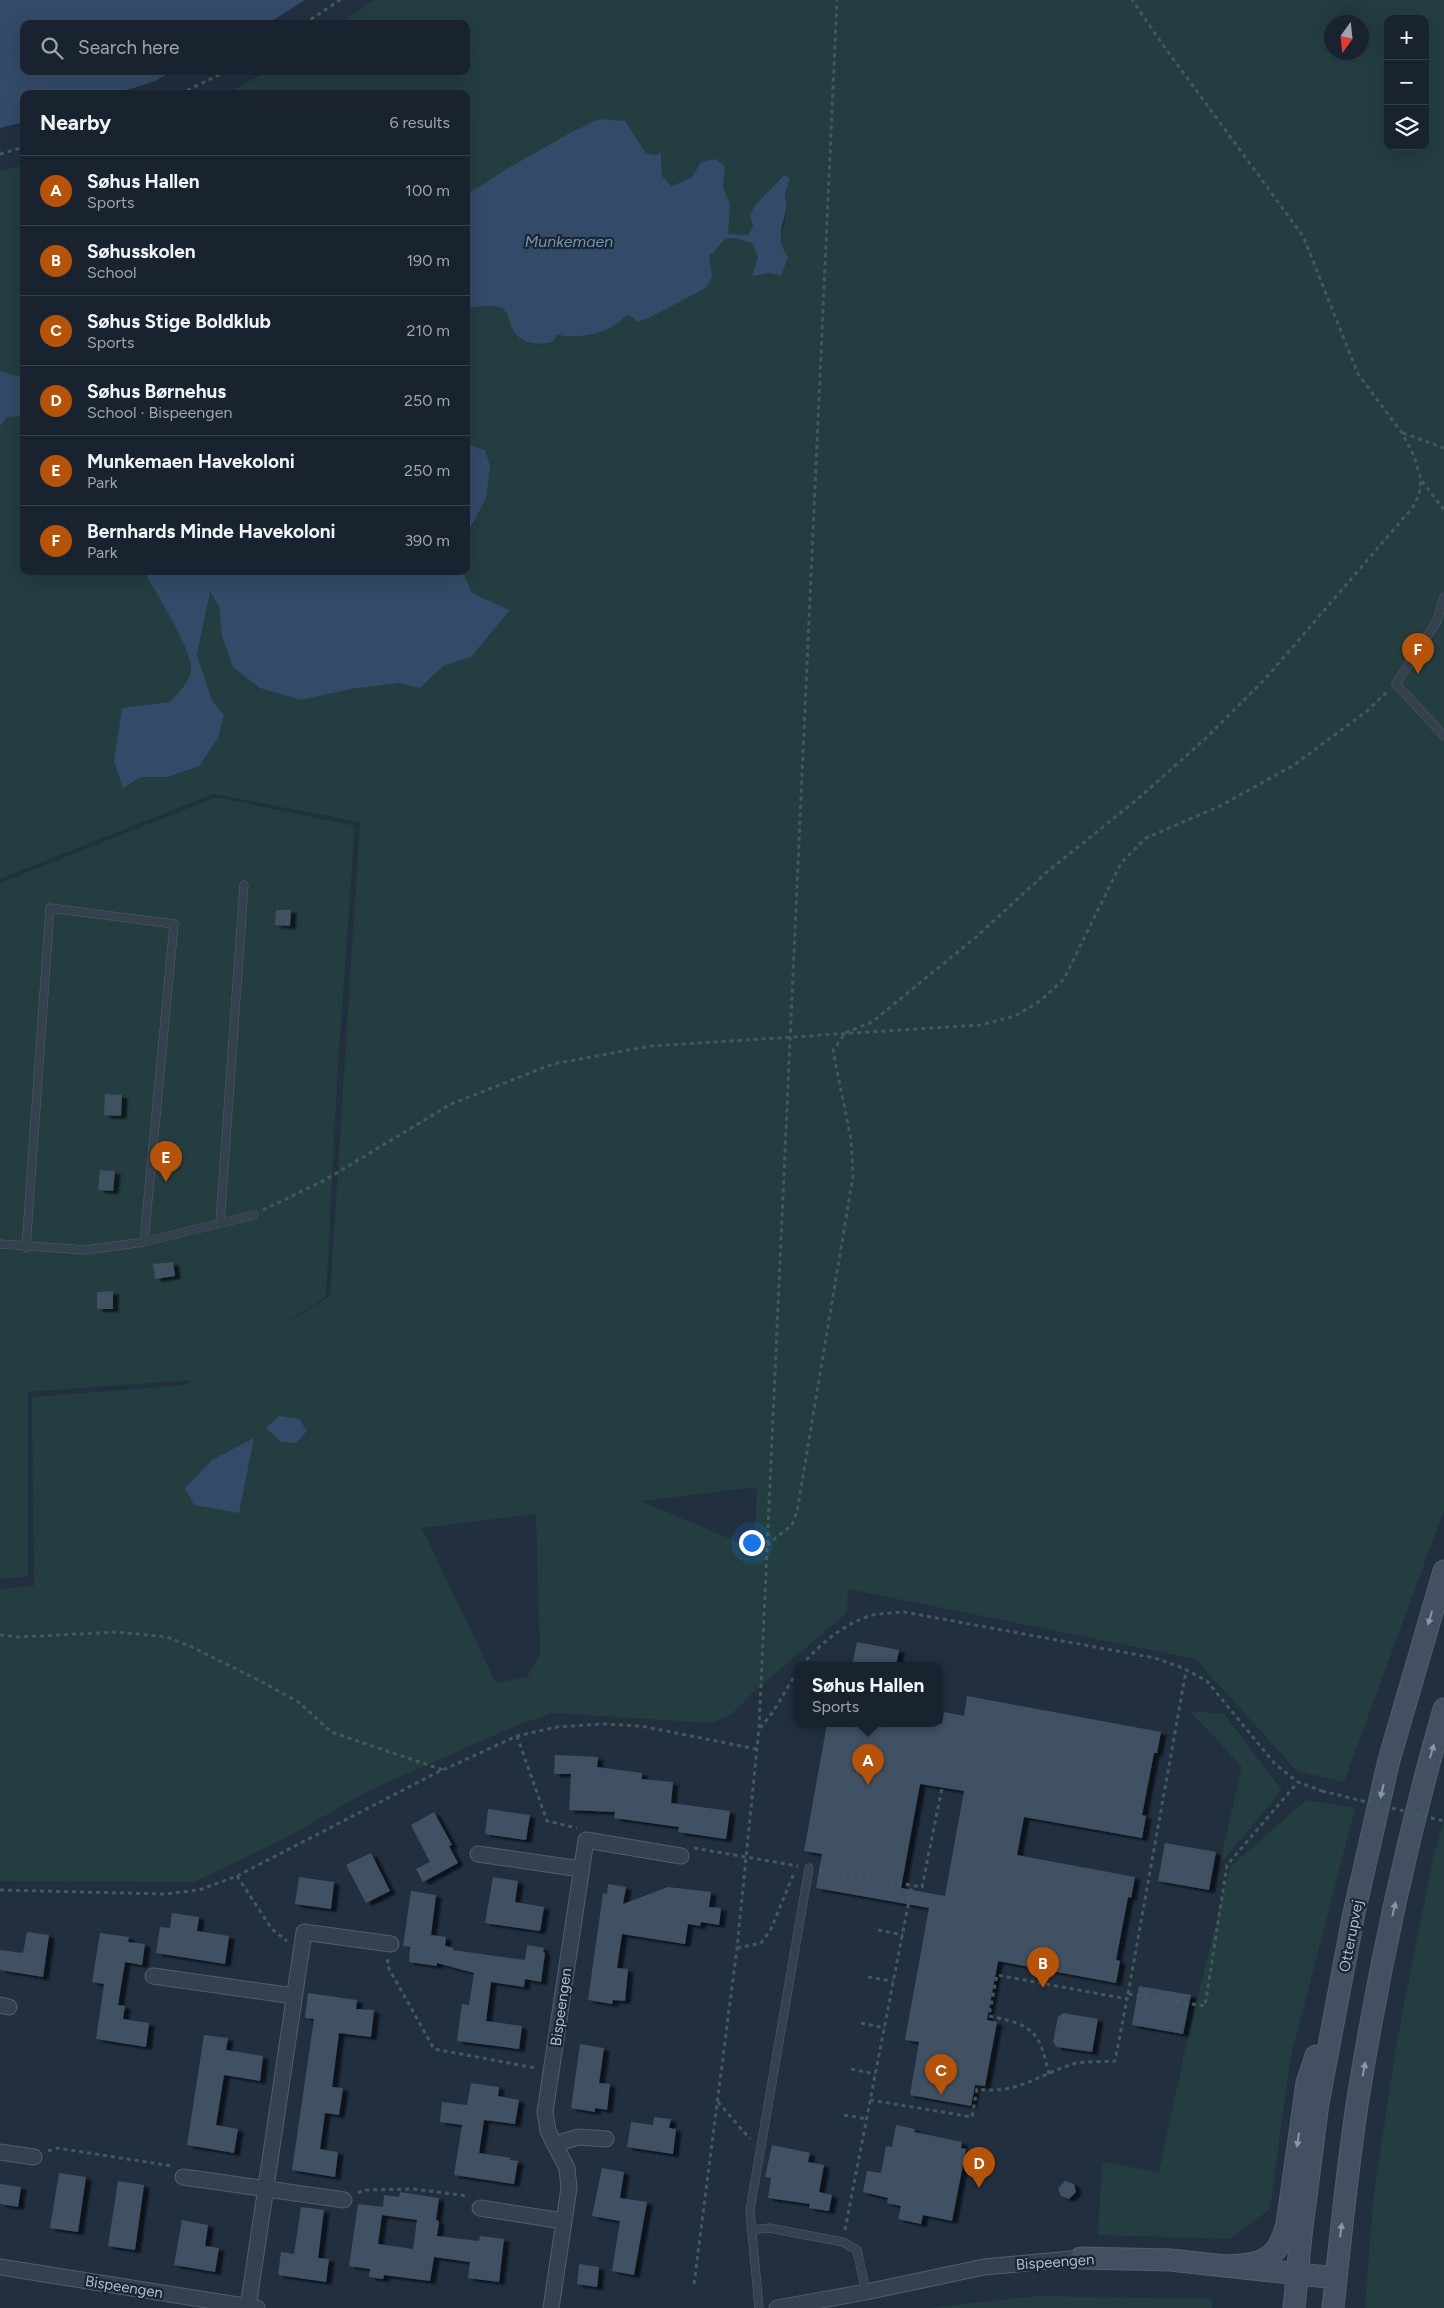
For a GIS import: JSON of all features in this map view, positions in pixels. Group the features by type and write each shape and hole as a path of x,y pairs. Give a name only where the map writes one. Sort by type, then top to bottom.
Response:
{"main road":[{"name":"Otterupvej","path":"1294,2308 1318,2103 1354,1913 1388,1760 1444,1571"},
{"path":"1333,2308 1357,2104 1390,1930 1427,1770 1444,1709"},
{"path":"1227,2266 1250,2265 1263,2260 1276,2251 1282,2242 1287,2224 1307,2083 1343,1975"},
{"name":"Bispeengen","path":"1081,2258 1170,2260 1336,2278"}],"street":[{"path":"586,1840 681,1856"},
{"name":"Bispeengen","path":"551,2308 569,2188 567,2168 548,2131 545,2112 586,1840"},
{"path":"478,1854 581,1869"},
{"path":"302,1943 304,1932 391,1944"},
{"name":"Bispeengen","path":"0,2267 251,2308 265,2188 302,1943"},
{"path":"153,1976 294,1996"},
{"path":"554,2144 579,2137 606,2139"},
{"path":"0,2152 34,2157"},
{"path":"184,2177 344,2200"},
{"path":"480,2208 563,2221"},
{"name":"Bispeengen","path":"777,2308 866,2292 984,2267 1081,2258"}],"lane":[{"path":"1444,597 1441,623 1396,684 1444,736"},
{"path":"220,1223 244,885"},
{"path":"26,1248 50,908 174,924 144,1242"},
{"path":"0,1244 26,1248 86,1250 144,1242 254,1215"},
{"path":"759,2308 750,2210 759,2148 809,1868"},
{"path":"751,2230 769,2228 843,2242 857,2250 866,2292"}],"path":[{"path":"310,20 340,0"},
{"path":"694,2284 737,1948 759,1728 837,0"},
{"path":"1132,0 1303,236 1358,374 1402,433 1414,456 1422,480 1444,510"},
{"path":"188,90 219,75"},
{"path":"0,154 20,148"},
{"path":"1402,433 1444,448"},
{"path":"767,1545 792,1525 797,1512 853,1176 852,1139 834,1067 832,1051 844,1033 872,1022 969,943 1047,872 1140,797 1206,738 1266,678 1413,507 1419,495 1422,480"},
{"path":"254,1215 325,1180 451,1104 553,1064 651,1046 980,1025 1015,1016 1040,1001 1064,979 1121,863 1146,838 1220,806 1294,765 1366,711 1396,684"},
{"path":"805,1662 818,1647 840,1630 870,1616 904,1612 1155,1658 1186,1670 1207,1681 1275,1764 1298,1782 1322,1791 1444,1821"},
{"path":"0,1635 117,1632 167,1637 194,1648 300,1703 331,1732 444,1770"},
{"path":"870,2100 972,2117 977,2089 999,2091 1017,2088 1074,2064 1115,2061 1186,1670"},
{"path":"759,1728 773,1712 794,1677"},
{"path":"0,1890 165,1894 199,1890 237,1876 444,1770 517,1736 557,1727 602,1724 641,1726 756,1749"},
{"path":"517,1736 548,1821 577,1828 586,1840"},
{"path":"1049,2074 1043,2046 1036,2035 1026,2027 989,2016 997,1975 1204,2006 1227,1865 1298,1782"},
{"path":"681,1856 693,1847 922,1887 942,1788"},
{"path":"737,1948 761,1943 771,1929 797,1866"},
{"path":"237,1876 272,1929 286,1941 302,1943"},
{"path":"843,2242 912,1885"},
{"path":"878,1930 902,1935"},
{"path":"391,1944 387,1965 434,2049 551,2071"},
{"path":"868,1977 893,1982"},
{"path":"861,2024 885,2028"},
{"path":"851,2069 876,2074"},
{"path":"718,2102 759,2148"},
{"path":"844,2115 867,2119"},
{"path":"34,2157 56,2148 176,2167 184,2177"},
{"path":"344,2200 364,2190 414,2189 474,2197 480,2208"}],"green space":[{"path":"374,0 1444,0 1444,1510 1344,1782 1297,1771 1195,1659 848,1589 847,1613 753,1692 732,1714 711,1723 553,1713 518,1725 368,1791 286,1838 194,1882 0,1881 0,1589 34,1586 32,1397 185,1385 192,1380 28,1392 28,1577 0,1579 0,883 216,797 355,826 338,1066 326,1297 256,1342 330,1296 360,822 213,794 0,879 0,426 7,417 20,416 20,575 146,575 186,648 190,660 190,674 183,687 170,702 122,709 114,761 124,788 141,777 168,777 224,715 212,700 197,655 210,592 219,606 222,636 301,700 351,689 400,683 420,688 443,666 471,657 510,610 472,593 463,575 470,575 470,530 474,524 485,450 470,445 470,307 494,306 504,310 510,317 515,332 520,338 526,342 539,345 557,335 576,336 603,331 612,327 626,315 634,318 637,322 647,319 706,288 712,276 709,254 714,253 726,239 734,238 752,243 758,257 752,276 770,273 781,275 787,257 783,251 781,238 787,199 783,175 755,205 753,226 748,235 728,234 728,228 701,162 692,177 672,186 662,176 661,153 655,155 646,153 625,121 568,134 508,168 470,192 470,90 233,90 261,75 470,75 470,20 346,20","holes":["757,1487 754,1549 641,1501","536,1514 540,1654 527,1677 496,1683 422,1528"]},
{"path":"20,166 20,377 0,371 0,171"},
{"path":"1190,1711 1224,1714 1282,1790 1219,1865 1242,1767"},
{"path":"1306,1800 1355,1808 1290,2061 1270,2209 1230,2239 1098,2235 1102,2162 1159,2172 1188,2036 1230,1867"},
{"path":"1444,1820 1444,2308 1365,2308 1373,2201 1396,2046 1433,1858"},
{"path":"1037,2296 1212,2299 1212,2308 928,2308"}],"water":[{"path":"0,0 305,0 273,20 20,20 20,75 166,75 155,81 127,90 20,90 20,123 0,128"},
{"name":"Munkemaen","path":"599,119 625,121 646,153 655,155 661,153 662,176 672,186 692,177 701,162 716,159 725,167 723,187 730,204 728,234 748,235 753,226 750,215 755,205 784,175 790,178 785,194 787,206 781,229 781,244 788,257 781,276 770,273 752,276 758,257 752,243 730,238 722,242 714,253 709,254 712,276 706,288 647,319 637,322 634,318 627,315 612,327 595,334 557,335 552,342 535,344 519,338 512,328 507,314 501,308 488,306 470,308 470,192 508,168"},
{"path":"0,371 20,377 20,416 7,417 0,426"},
{"path":"470,445 485,450 490,466 486,498 470,529"},
{"path":"146,575 464,575 472,593 510,610 471,657 443,666 420,688 400,683 351,689 301,700 260,688 233,667 222,636 219,606 210,592 197,655 212,700 224,715 218,738 199,766 168,777 141,777 123,788 114,761 122,708 170,702 186,683 190,674 190,660 186,648"},
{"path":"279,1416 299,1419 307,1431 296,1443 281,1442 266,1428"},
{"path":"254,1438 239,1513 194,1505 185,1488 212,1460"}],"building":[{"path":"276,910 291,910 290,926 275,925"},
{"path":"105,1094 122,1095 121,1116 104,1115"},
{"path":"100,1170 115,1171 113,1191 98,1190"},
{"path":"173,1262 175,1276 155,1279 153,1264"},
{"path":"113,1291 113,1309 97,1309 97,1292"},
{"path":"857,1642 899,1650 897,1662 853,1662"},
{"path":"967,1696 1161,1732 1157,1753 1154,1753 1142,1815 1146,1816 1142,1838 1024,1817 1017,1855 1135,1877 1131,1898 1128,1897 1116,1960 1120,1961 1116,1983 998,1961 987,2020 997,2022 985,2086 975,2085 971,2106 910,2095 919,2042 905,2040 929,1908 816,1888 822,1854 804,1851 826,1727 942,1727 944,1712 964,1716","holes":["920,1784 964,1791 945,1896 901,1888"]},
{"path":"555,1755 598,1757 597,1767 642,1773 642,1779 673,1782 671,1803 730,1811 726,1839 678,1832 679,1827 614,1818 615,1812 569,1810 571,1774 554,1774"},
{"path":"488,1809 530,1815 526,1840 485,1834"},
{"path":"434,1812 452,1845 449,1846 458,1863 423,1882 416,1869 430,1862 411,1825"},
{"path":"1165,1843 1216,1852 1209,1890 1158,1881"},
{"path":"371,1853 390,1891 366,1903 346,1865"},
{"path":"299,1877 334,1882 331,1909 295,1904"},
{"path":"493,1877 518,1881 515,1902 544,1907 540,1931 485,1923"},
{"path":"608,1884 626,1887 623,1904 668,1887 711,1892 709,1907 721,1908 719,1925 701,1922 700,1926 688,1924 685,1944 622,1934 617,1968 628,1969 625,2001 613,2000 612,2004 588,2000 603,1893 607,1894"},
{"path":"411,1891 436,1895 431,1935 446,1937 445,1946 454,1948 453,1950 525,1960 527,1945 544,1948 541,1982 525,1979 524,1987 491,1982 486,2021 522,2026 519,2049 457,2041 462,2004 469,2005 474,1973 437,1963 437,1966 409,1962 410,1947 403,1946"},
{"path":"172,1913 199,1917 197,1931 229,1936 225,1964 156,1953 160,1927 170,1928"},
{"path":"27,1932 49,1935 43,1977 0,1970 0,1950 23,1953"},
{"path":"100,1933 129,1937 128,1942 145,1944 142,1965 125,1962 118,2005 125,2006 123,2019 149,2023 146,2047 96,2039 104,1984 92,1982"},
{"path":"1139,1986 1191,1995 1183,2034 1132,2025"},
{"path":"308,1993 357,2000 356,2009 374,2010 371,2037 339,2033 332,2087 343,2088 339,2115 325,2113 320,2149 338,2152 335,2177 292,2170 314,2019 305,2018"},
{"path":"1063,2013 1098,2019 1092,2052 1057,2047 1053,2042 1058,2017"},
{"path":"204,2035 228,2038 226,2050 263,2056 260,2081 224,2075 216,2125 238,2129 234,2153 187,2145"},
{"path":"580,2044 604,2048 599,2083 610,2084 607,2110 595,2108 595,2112 571,2108"},
{"path":"471,2083 499,2087 498,2096 519,2100 515,2124 484,2120 479,2153 511,2158 510,2160 518,2161 514,2184 454,2175 462,2125 440,2122 442,2102 467,2105"},
{"path":"654,2117 671,2119 669,2128 676,2129 673,2154 627,2147 631,2122 653,2125"},
{"path":"896,2125 915,2129 914,2132 962,2142 961,2148 966,2149 952,2221 923,2215 921,2224 898,2219 901,2206 887,2203 888,2198 863,2192 867,2171 881,2173 886,2146 892,2147"},
{"path":"772,2145 810,2153 808,2162 824,2165 819,2192 832,2195 829,2211 809,2208 810,2204 768,2198 771,2178 765,2177"},
{"path":"602,2168 624,2172 620,2198 647,2202 634,2275 612,2271 620,2221 592,2216"},
{"path":"59,2173 86,2177 78,2232 50,2228"},
{"path":"118,2181 144,2185 135,2250 108,2246"},
{"path":"1065,2181 1074,2184 1076,2192 1069,2199 1061,2196 1058,2188"},
{"path":"0,2184 21,2187 18,2207 0,2204"},
{"path":"400,2192 439,2198 436,2220 439,2221 437,2236 479,2241 480,2236 504,2239 499,2282 468,2278 470,2262 434,2257 430,2281 384,2275 383,2279 369,2277 370,2269 349,2266 358,2204 383,2207 384,2195 399,2197","holes":["382,2215 417,2220 413,2249 378,2244"]},
{"path":"301,2207 324,2210 318,2258 329,2259 326,2282 278,2275 281,2252 294,2254"},
{"path":"182,2220 208,2225 205,2246 219,2248 215,2272 174,2265"},
{"path":"579,2264 599,2267 597,2287 577,2284"}],"place":[{"name":"Bernhards Minde Havekoloni","path":"1418,674"},
{"name":"Munkemaen Havekoloni","path":"166,1182"},
{"name":"Søhus Hallen","path":"868,1785"},
{"name":"Søhusskolen","path":"1043,1988"},
{"name":"Søhus Stige Boldklub","path":"941,2095"},
{"name":"Søhus Børnehus","path":"979,2188"}]}
